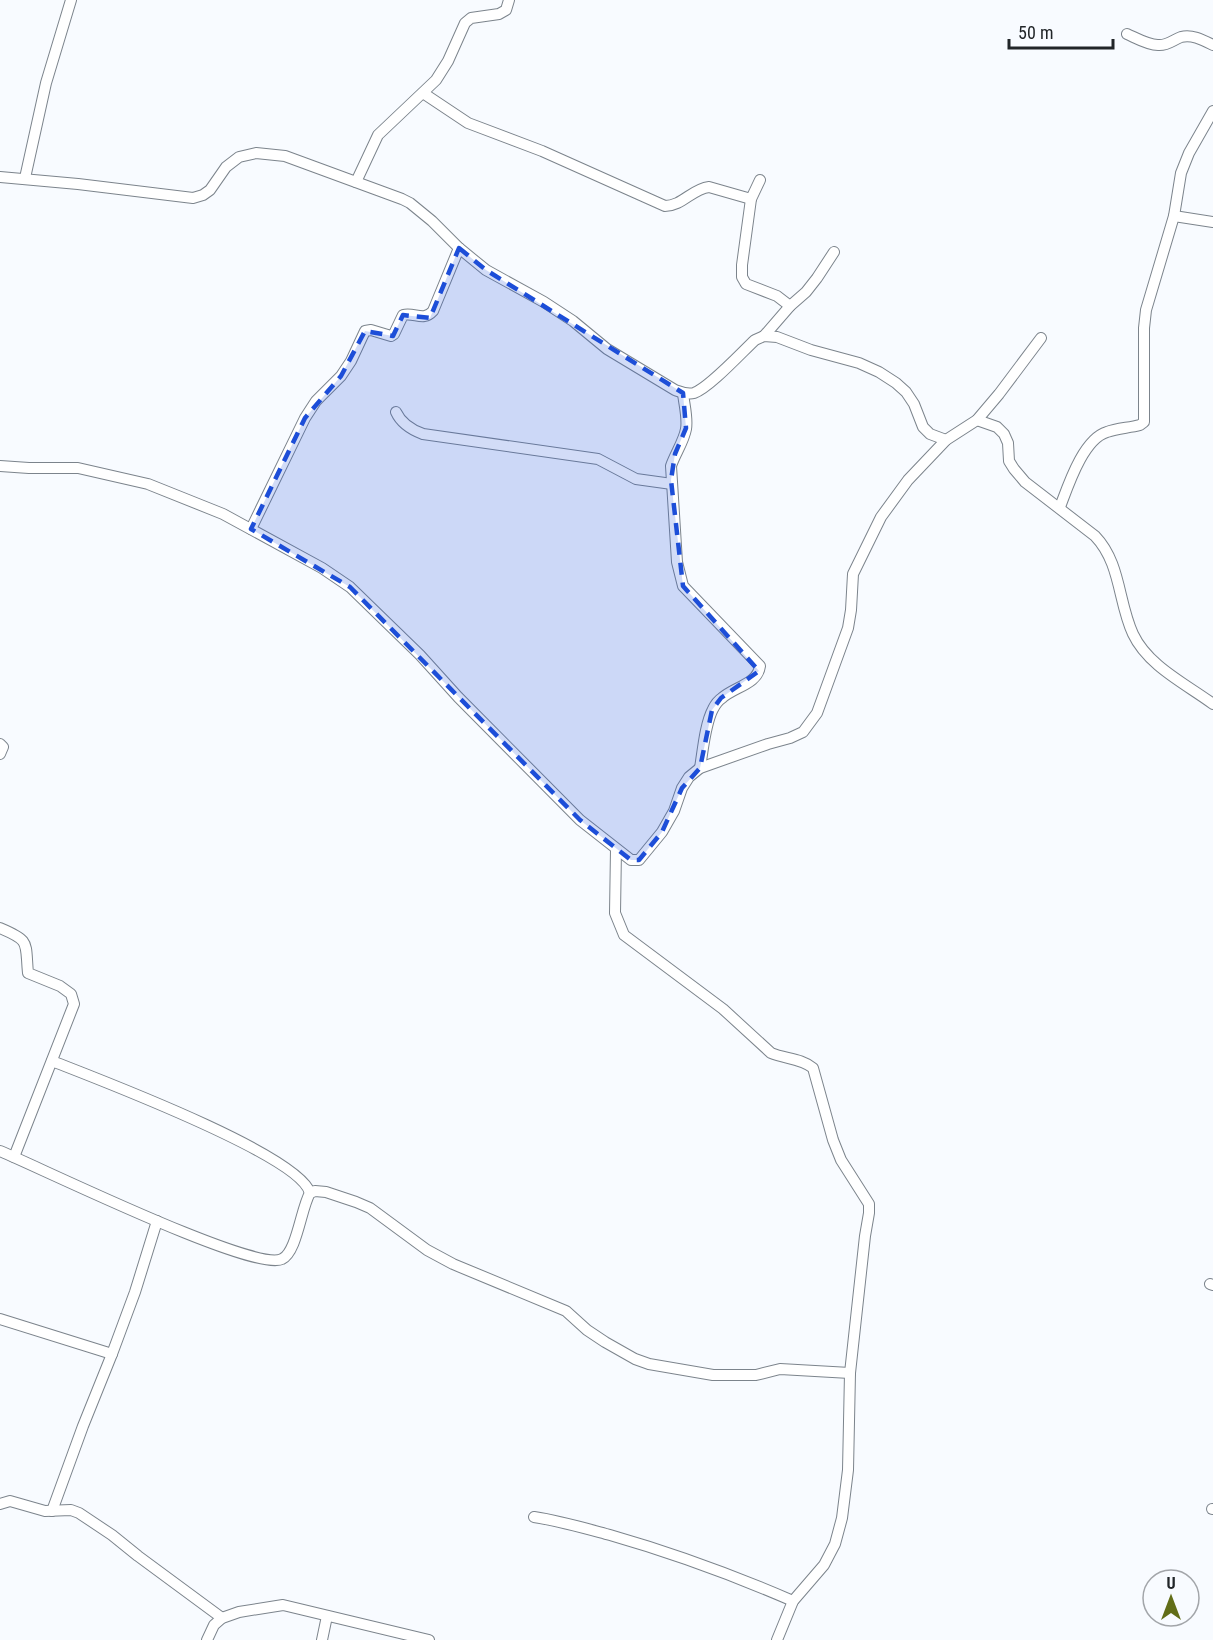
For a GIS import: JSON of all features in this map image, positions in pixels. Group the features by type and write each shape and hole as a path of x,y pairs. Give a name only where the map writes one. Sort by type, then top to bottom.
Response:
{"street":[{"path":"25,178 46,83 71,0"},
{"path":"356,182 378,135 436,80 448,62 465,23 471,18 499,14 506,10 509,0"},
{"path":"1127,34 1157,46 1188,36 1213,45"},
{"path":"423,93 468,123 542,151 665,206 673,206 703,188 709,187 751,199"},
{"path":"1060,507 1072,475 1095,439 1106,432 1140,425 1144,422 1146,310 1174,216 1181,173 1189,153 1213,111"},
{"path":"0,177 193,198 210,190 226,167 238,158 256,153 285,156 410,202 486,270 544,302 573,321 607,349 675,390 693,393 706,386 755,339 764,336 777,337 811,350 859,363 896,382 914,404 923,428 930,434 946,440"},
{"path":"760,180 751,199 742,277 746,284 777,296 790,306"},
{"path":"1174,216 1213,222"},
{"path":"251,529 305,418 316,401 341,376 351,361 364,332 371,330 392,336 403,315 425,317 429,315 433,311 459,248"},
{"path":"764,336 818,278 834,252"},
{"path":"0,466 78,468 148,484 223,514 322,568 350,586 573,813 631,860 639,860 662,832 689,777 700,768 803,732 817,713 848,628 853,574 881,517 908,480 946,440 977,420 1041,338"},
{"path":"683,393 686,428 672,466 677,562 683,586 760,666 755,678 721,698 712,710 700,768"},
{"path":"396,412 412,430 423,434 598,459 636,480 672,484"},
{"path":"977,420 997,427 1004,434 1008,443 1009,461 1025,482 1060,507 1104,545 1113,563 1133,635 1146,653 1164,669 1213,704"},
{"path":"0,744 3,747 0,754"},
{"path":"616,849 615,913 624,935 723,1009 771,1053 803,1061 813,1068 833,1140 841,1160 869,1204 850,1373 848,1470 842,1518 835,1544 824,1565 793,1600 777,1640"},
{"path":"0,928 22,939 26,944 28,973 60,986 71,994 74,1004 14,1157"},
{"path":"52,1061 205,1123 259,1151 292,1173 308,1187 310,1193"},
{"path":"0,1151 157,1221 228,1250 266,1260 281,1260 286,1256 294,1242 310,1193 326,1192 370,1208 435,1255 453,1264 566,1311 604,1342 649,1364 713,1375 756,1375 780,1369 850,1373"},
{"path":"52,1511 135,1292 157,1221"},
{"path":"0,1319 112,1353"},
{"path":"0,1504 10,1501 45,1511 71,1510 79,1513 222,1618"},
{"path":"534,1517 558,1521 656,1548 793,1600"},
{"path":"207,1640 214,1625 222,1618 239,1612 283,1605 429,1640"},
{"path":"322,1640 327,1616"}],"highlighted area":[{"path":"459,248 486,270 683,393 686,428 675,454 671,480 683,586 759,671 721,698 712,710 700,768 682,788 662,832 639,860 631,860 580,820 350,587 251,529 305,418 341,376 365,331 393,336 403,315 430,318"}]}
